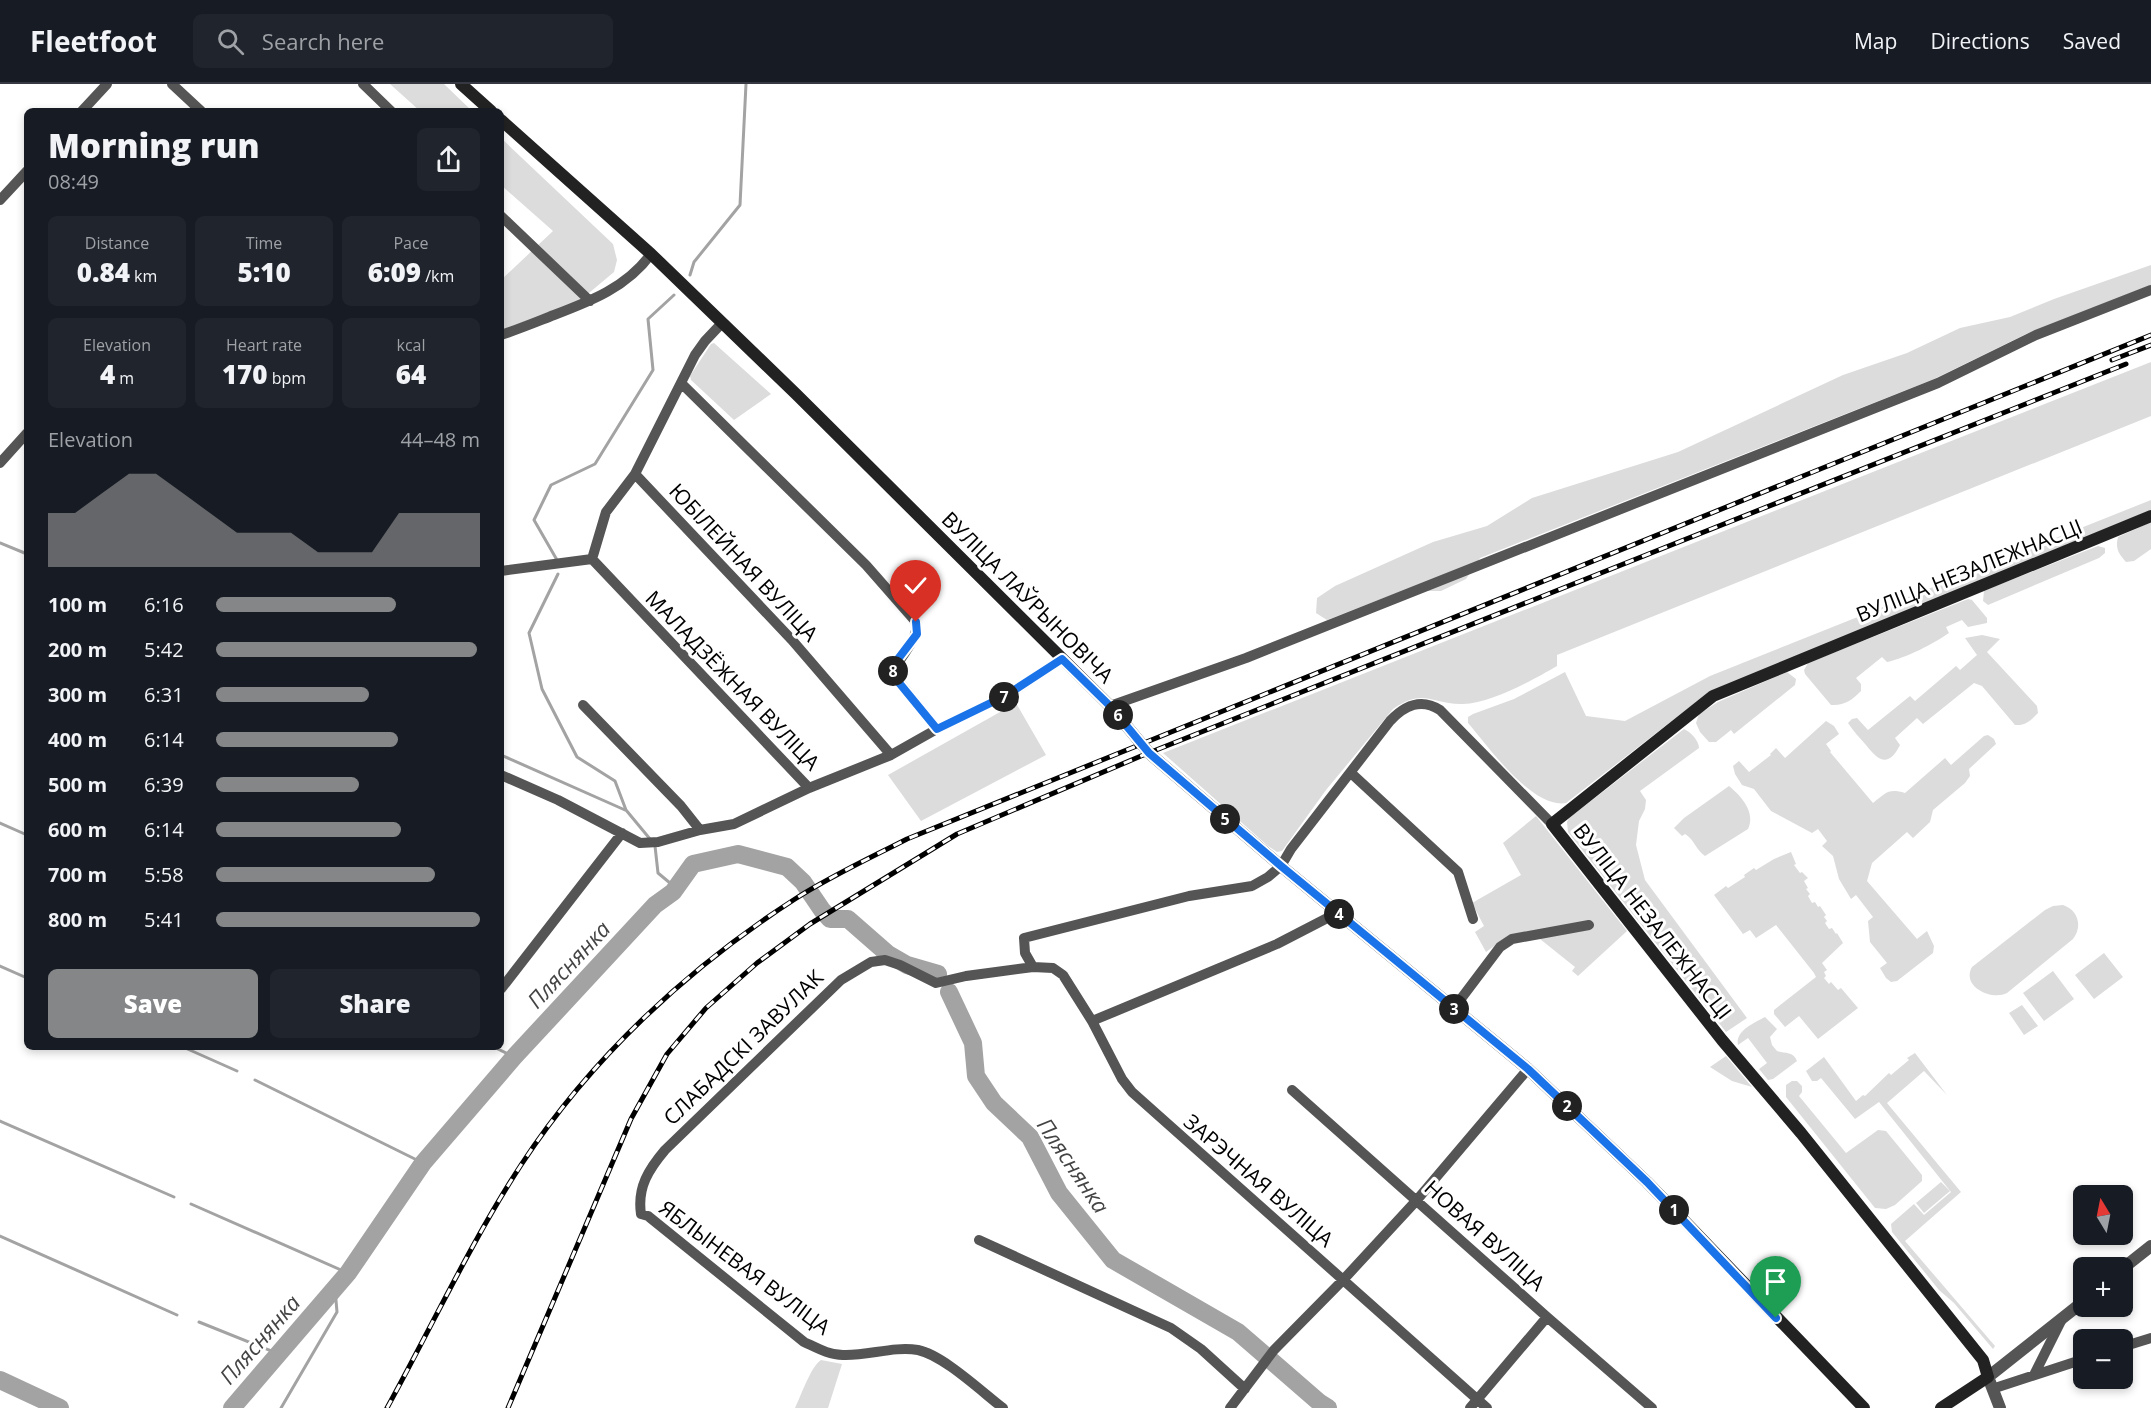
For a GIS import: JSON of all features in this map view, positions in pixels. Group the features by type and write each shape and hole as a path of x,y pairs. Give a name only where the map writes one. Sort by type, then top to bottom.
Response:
{"main road":[{"path":"461,84 488,108"},
{"name":"ВУЛІЦА ЛАЎРЫНОВІЧА","path":"504,123 651,254 913,509 1110,706 1149,753 1337,913 1528,1069 1647,1182 1864,1408"},
{"name":"ВУЛІЦА НЕЗАЛЕЖНАСЦІ","path":"1990,1383 1983,1360 1808,1142 1722,1040 1552,824 1713,696 2151,516"},
{"path":"1941,1408 1990,1383"}],"street":[{"path":"85,108 107,84"},
{"path":"172,84 198,108"},
{"path":"363,84 388,108"},
{"path":"0,200 24,174"},
{"path":"504,219 590,301"},
{"path":"504,333 590,301 619,286 642,266 651,254"},
{"path":"1110,706 1246,658 1938,383 2036,335 2151,290"},
{"path":"504,571 592,560 606,512 634,474 695,355 722,323"},
{"path":"682,384 866,565 916,622 917,634 898,659 891,673 937,729"},
{"path":"0,463 24,436"},
{"name":"ЮБІЛЕЙНАЯ ВУЛІЦА","path":"634,474 792,640 891,755"},
{"name":"МАЛАДЗЁЖНАЯ ВУЛІЦА","path":"592,560 809,788 734,824 700,830 658,842 640,843 622,833"},
{"path":"809,788 891,755 937,729 1005,696 1062,659"},
{"path":"1033,967 1025,953 1024,938 1189,896 1252,886 1268,877 1281,866 1291,849 1398,713 1414,705 1428,704 1440,710 1552,824"},
{"path":"583,705 681,806 700,830"},
{"path":"1351,773 1458,872 1473,919"},
{"path":"504,776 558,800 622,833 504,985"},
{"path":"1092,1021 1277,944 1337,913"},
{"path":"1454,1008 1500,946 1512,939 1589,925"},
{"name":"СЛАБАДСКІ ЗАВУЛАК","path":"640,1197 645,1176 665,1150 841,980 871,962 885,960 936,983 966,976 1033,967"},
{"name":"ЗАРЭЧНАЯ ВУЛІЦА","path":"1033,967 1053,968 1064,975 1092,1021 1122,1079 1132,1092 1343,1280 1474,1404 1487,1408"},
{"path":"1230,1408 1274,1350 1343,1280 1416,1200 1528,1069"},
{"name":"НОВАЯ ВУЛІЦА","path":"1292,1090 1652,1408"},
{"name":"ЯБЛЫНЕВАЯ ВУЛІЦА","path":"640,1197 641,1214 648,1216 804,1342 826,1352 844,1355 899,1350 926,1353 940,1360 1002,1408"},
{"path":"979,1240 1171,1328 1202,1349 1245,1389"},
{"path":"2133,1260 2151,1246"},
{"path":"1990,1383 2073,1309"},
{"path":"2034,1375 2064,1316"},
{"path":"1474,1404 1547,1317"},
{"path":"2133,1344 2151,1338"},
{"path":"1990,1383 2034,1375 2073,1363"},
{"path":"1990,1383 2000,1408"}],"shaded area":[{"path":"390,84 444,84 469,108 417,108"},
{"path":"504,141 613,244 617,260 614,272 577,303 504,329 504,277 553,231 504,188"},
{"path":"2151,265 2151,285 2026,334 1934,379 1480,558 1466,579 1441,591 1394,594 1327,620 1316,613 1317,598 1335,586 1433,542 1487,526 1532,498 1678,452 1843,375 1907,353 1960,328 2010,317"},
{"path":"714,343 771,394 734,420 691,380 690,376 711,344"},
{"path":"2151,362 2151,416 1557,655 1557,666 1499,695 1463,704 1413,699 1393,709 1326,790 1282,851 1277,852 1268,846 1163,753"},
{"path":"2151,500 2151,510 1709,692 1566,803 1553,802 1525,786 1499,760 1468,723 1468,717 1473,714 1514,699 1565,672 1586,716 1625,721 1710,676"},
{"path":"2151,522 2151,549 2134,561 2126,562 2118,551 2118,537"},
{"path":"2098,546 2105,548 2105,553 2099,558 1988,605 1983,601 1984,591"},
{"path":"1968,599 1972,600 1987,618 1987,623 1968,627 1962,620 1946,627 1949,633 1919,650 1887,662 1882,657 1856,678 1861,684 1861,691 1848,702 1831,705 1805,674 1804,670 1808,663"},
{"path":"1982,635 2000,639 1987,652 2037,706 2038,713 2031,720 2015,725 1982,686 1974,683 1923,724 1917,718 1895,738 1900,745 1892,757 1884,760 1875,755 1848,723 1857,718 1868,730 1910,696 1915,701 1956,666 1960,670 1977,655 1965,638"},
{"path":"1787,672 1796,679 1795,685 1734,734 1731,730 1716,742 1709,742 1700,732 1696,723 1699,714 1718,702"},
{"path":"1016,703 1046,755 921,821 888,775"},
{"path":"1826,721 1834,726 1839,734 1826,744 1830,752 1873,803 1891,791 1905,793 1945,758 1951,765 1984,736 1988,735 1994,739 1996,744 1969,769 1970,776 1965,783 1933,810 1930,822 1913,838 1907,832 1872,863 1867,881 1917,939 1927,931 1934,946 1933,953 1897,981 1891,982 1880,968 1887,963 1870,942 1868,921 1873,917 1856,895 1851,899 1839,879 1833,856 1822,846 1827,841 1818,829 1812,833 1771,811 1754,789 1742,785 1735,774 1733,766 1739,761 1749,772 1771,755 1776,748 1785,758"},
{"path":"1684,729 1698,742 1699,748 1640,791 1646,800 1645,809 1639,821 1636,845 1645,880 1747,1018 1726,1032 1568,832 1569,818"},
{"path":"1729,786 1749,811 1748,829 1705,856 1688,836 1685,834 1682,836 1674,828 1684,818"},
{"path":"1536,816 1627,931 1578,976 1572,971 1575,967 1530,931 1509,935 1486,952 1475,932 1484,926 1472,903 1521,875 1503,843"},
{"path":"1791,852 1796,864 1794,865 1808,878 1804,881 1812,903 1815,902 1818,907 1820,906 1826,915 1825,923 1829,929 1832,928 1837,933 1843,943 1822,963 1827,970 1824,972 1826,976 1824,978 1838,990 1841,988 1858,1008 1818,1039 1799,1016 1785,1027 1774,1014 1774,1010 1816,977 1814,973 1776,925 1756,938 1750,930 1743,934 1714,895 1745,877 1744,875 1754,868 1756,870"},
{"path":"2063,905 2072,911 2077,919 2078,929 2073,939 2007,993 1993,995 1974,986 1970,974 1972,967 2045,910"},
{"path":"2104,953 2123,977 2094,999 2075,975"},
{"path":"2053,971 2074,999 2044,1021 2023,993"},
{"path":"2022,1005 2038,1026 2024,1035 2009,1013"},
{"path":"1765,1017 1777,1029 1770,1037 1772,1045 1777,1051 1789,1053 1797,1061 1773,1079 1768,1080 1759,1069 1767,1063 1748,1038 1738,1045 1742,1032"},
{"path":"1915,1053 1947,1095 1924,1071 1887,1103 1961,1192 1905,1241 1995,1346 1993,1349 1954,1303 1939,1290 1892,1232 1891,1224 1914,1204 1924,1215 1951,1192 1879,1102 1855,1119 1821,1078 1812,1081 1806,1071 1824,1057 1856,1101 1863,1095 1865,1096 1889,1073 1891,1075"},
{"path":"1726,1056 1752,1087 1732,1081 1710,1067"},
{"path":"1797,1081 1802,1086 1799,1096 1846,1153 1878,1130 1886,1131 1922,1175 1922,1181 1895,1205 1886,1209 1875,1208 1786,1097 1786,1085"},
{"path":"1941,1182 1950,1191 1924,1213 1916,1203"},
{"path":"821,1360 842,1364 828,1408 795,1408 810,1375"}],"waterway":[{"path":"690,275 694,262 740,205 746,84"},
{"path":"557,560 534,520 551,485 595,464 653,370 648,319 674,295"},
{"path":"0,543 24,553"},
{"path":"558,574 529,633 542,689 577,757 615,781 626,810 650,839"},
{"path":"504,756 625,810"},
{"path":"0,823 24,834"},
{"path":"655,846 658,873 670,883 673,892"},
{"name":"Пляснянка","path":"232,1408 348,1273 423,1163 514,1057 655,905 673,892 693,864 738,854 787,867 803,882 830,919 848,919 888,954 907,965 938,974"},
{"path":"0,966 24,977"},
{"name":"Пляснянка","path":"949,992 973,1043 976,1076 994,1103 1030,1137 1059,1193 1113,1260 1238,1332 1328,1408"},
{"path":"190,1050 237,1071"},
{"path":"500,1050 514,1057"},
{"path":"255,1080 423,1163"},
{"path":"0,1121 174,1197"},
{"path":"191,1204 348,1273"},
{"path":"0,1236 177,1315"},
{"path":"281,1408 337,1312 335,1289"},
{"path":"199,1322 279,1354"},
{"name":"Пляснянка","path":"0,1380 60,1408"}],"railway":[{"path":"387,1408 503,1194 548,1126 578,1088 610,1052 680,985 755,926 795,899 907,839 2151,335"},
{"path":"2112,360 2151,345"},
{"path":"508,1408 631,1119 667,1054 706,1008 757,963 810,924 957,834 1141,756 2126,364"}],"route":[{"path":"916,622 917,634 898,659 891,673 937,729 1005,696 1062,659 1110,706 1149,753 1281,866 1528,1069 1647,1182 1776,1318"}]}
